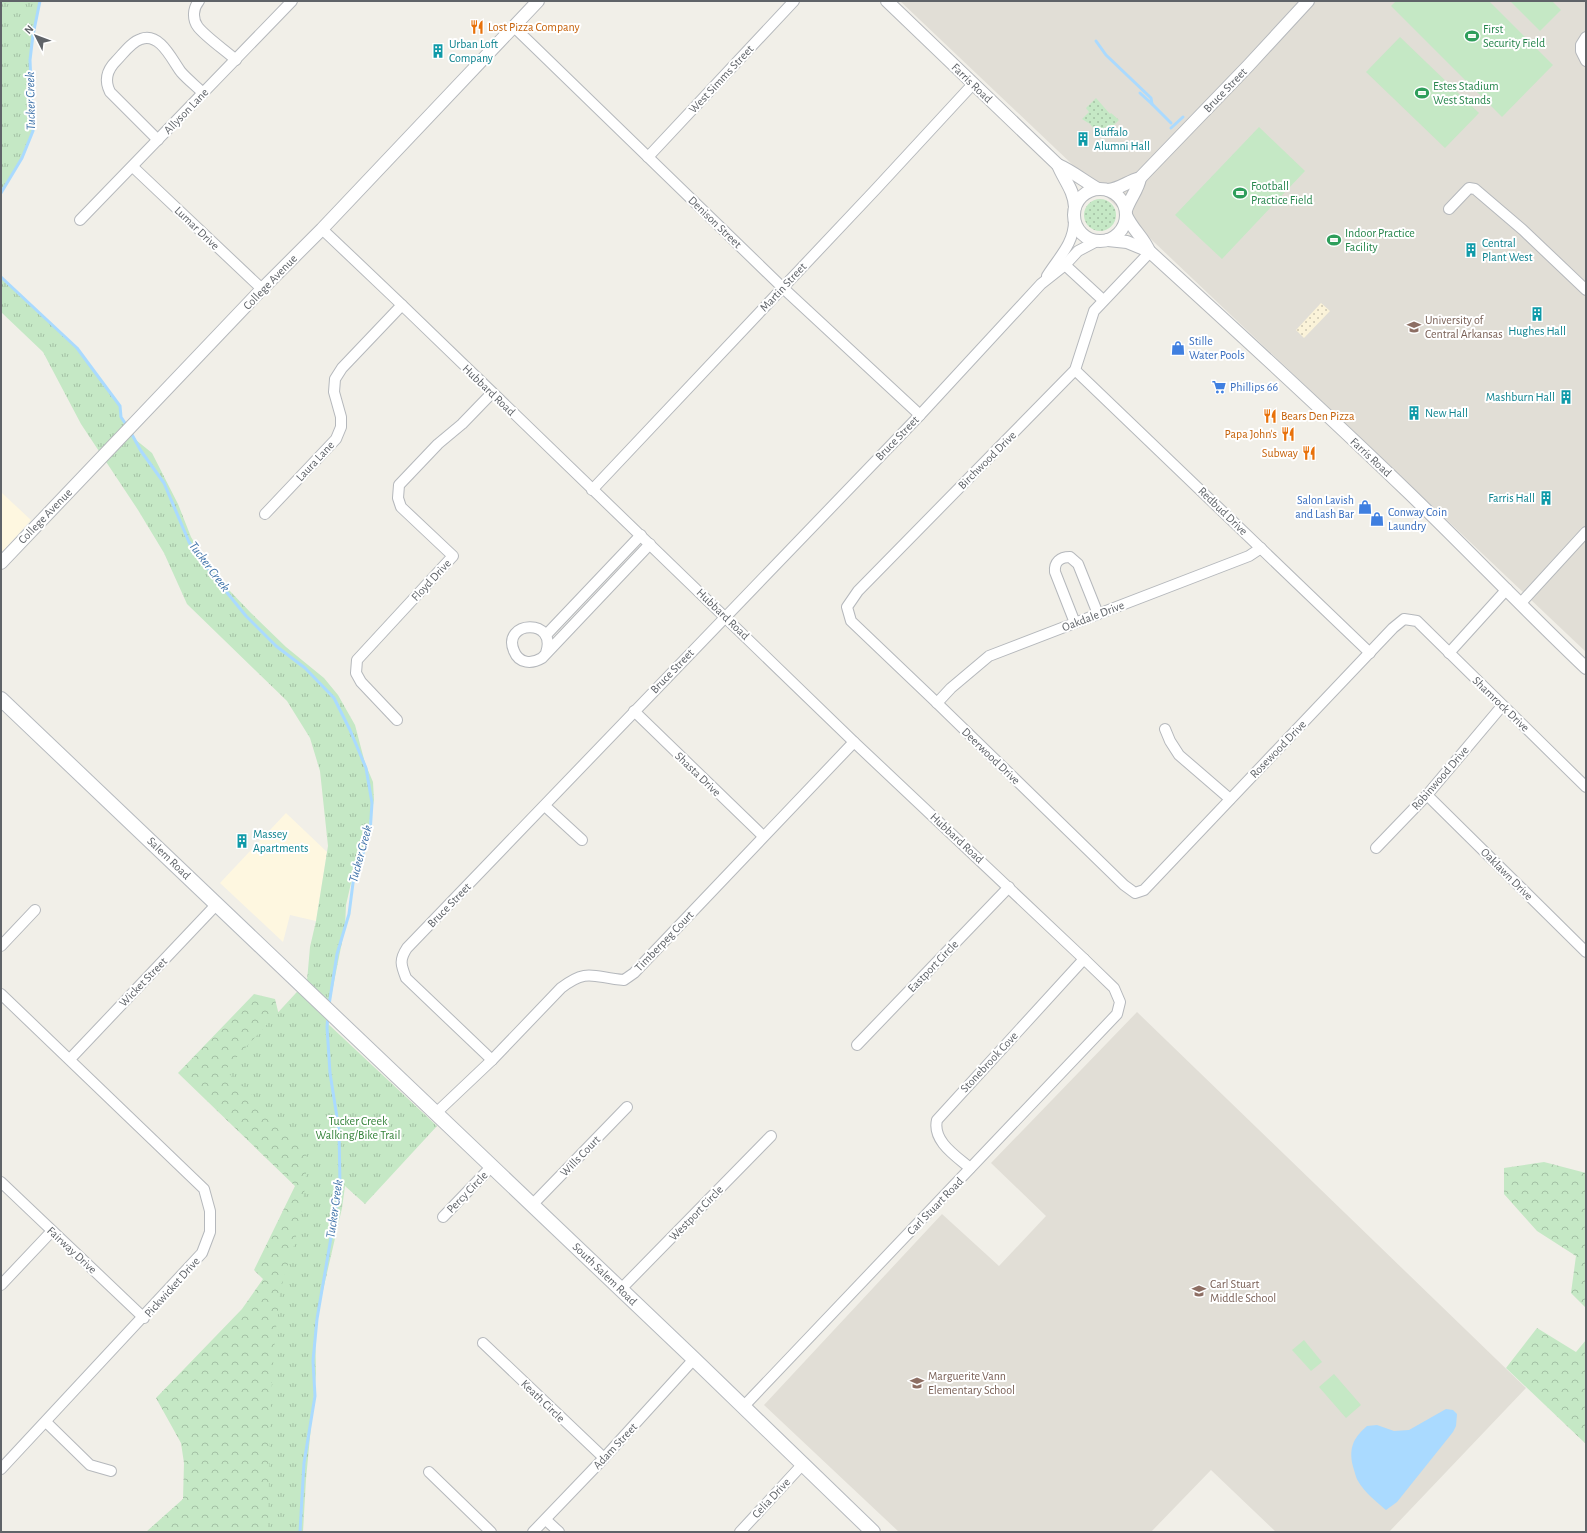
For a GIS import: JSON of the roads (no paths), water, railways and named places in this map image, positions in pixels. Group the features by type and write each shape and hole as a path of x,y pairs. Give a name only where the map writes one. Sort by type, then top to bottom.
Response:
{"main road":[{"name":"Salem Road","path":"1,699 336,1019"},
{"name":"South Salem Road","path":"336,1019 744,1406 802,1465 873,1532"}],"street":[{"path":"199,1 195,6 194,17 198,26 236,60"},
{"name":"Allyson Lane","path":"80,220 133,167 292,1"},
{"name":"College Avenue","path":"1,563 132,424 322,229 538,1"},
{"name":"West Simms Street","path":"648,157 794,1"},
{"name":"Farris Road","path":"887,1 1058,165 1073,193 1075,207"},
{"name":"Bruce Street","path":"1103,189 1119,188 1133,180 1140,178 1308,1"},
{"name":"Denison Street","path":"514,27 782,287 920,415"},
{"path":"1586,37 1580,45 1586,61"},
{"path":"158,140 110,92 107,87 107,76 108,70 112,65 140,39 150,38 160,43 181,72 203,93"},
{"name":"Martin Street","path":"592,490 973,84"},
{"name":"Farris Road","path":"1058,165 1067,168 1081,179 1103,189"},
{"name":"Lumar Drive","path":"133,167 262,289"},
{"name":"Bruce Street","path":"1126,212 1132,196 1139,186 1140,178"},
{"path":"1449,209 1469,188 1475,190 1523,230 1586,290"},
{"path":"1103,189 1113,192 1121,199 1126,212 1121,230 1102,240 1083,234 1074,221 1075,207 1084,194 1103,189"},
{"name":"Farris Road","path":"1126,212 1132,227 1145,242 1150,252"},
{"name":"Bruce Street","path":"492,1060 406,978 401,965 402,956 407,948 920,415 1041,284 1069,243 1073,233 1074,221"},
{"name":"Hubbard Road","path":"322,229 854,742 1009,887 1114,988 1120,1002"},
{"name":"Farris Road","path":"1102,240 1127,242 1150,252 1268,359 1409,493 1586,668"},
{"name":"Bruce Street","path":"1041,284 1065,265 1078,251 1102,240"},
{"name":"Birchwood Drive","path":"847,607 858,591 1075,370 1094,311 1150,252"},
{"path":"1065,265 1103,300"},
{"name":"Laura Lane","path":"265,514 336,439 341,427 341,417 334,392 335,379 342,368 402,305"},
{"name":"Redbud Drive","path":"1075,370 1370,653"},
{"name":"Floyd Drive","path":"397,720 361,682 356,673 357,660 453,556 402,507 398,498 399,485 438,444 462,424 492,392"},
{"path":"1520,604 1586,532"},
{"path":"546,635 641,535"},
{"path":"546,653 548,647 546,635 537,628 526,627 516,633 512,643 515,655 525,662 537,661 546,653 650,544"},
{"name":"Oakdale Drive","path":"937,703 951,688 989,656 1249,556 1261,548"},
{"path":"1075,623 1054,572 1056,564 1061,558 1070,557 1076,561 1098,614"},
{"path":"1448,653 1507,589"},
{"name":"Deerwood Drive","path":"847,607 851,621 1124,885 1135,893 1144,890"},
{"name":"Rosewood Drive","path":"1144,890 1393,628 1404,619 1417,621"},
{"name":"Shamrock Drive","path":"1417,621 1586,787"},
{"name":"Robinwood Drive","path":"1376,848 1427,795 1502,706"},
{"name":"Shasta Drive","path":"634,711 763,836"},
{"path":"1165,728 1178,755 1230,799"},
{"name":"Timberpeg Court","path":"436,1113 492,1060 561,988 573,979 587,975 624,980 634,973 854,742"},
{"name":"Oaklawn Drive","path":"1427,795 1586,952"},
{"path":"545,806 582,840"},
{"name":"Eastport Circle","path":"857,1045 1009,887"},
{"name":"Wicket Street","path":"70,1059 216,905"},
{"path":"1,946 35,910"},
{"name":"Stonebrook Cove","path":"970,1168 939,1139 935,1127 937,1120 1084,959"},
{"name":"Pickwicket Drive","path":"1,994 204,1189 210,1211 210,1232 202,1253 144,1318 1,1469"},
{"name":"Carl Stuart Road","path":"744,1406 1117,1014 1120,1002"},
{"name":"Wills Court","path":"532,1205 627,1107"},
{"name":"Westport Circle","path":"621,1289 771,1136"},
{"name":"Percy Circle","path":"443,1217 492,1166"},
{"name":"Fairway Drive","path":"1,1182 144,1318"},
{"path":"1,1285 52,1231"},
{"name":"Keath Circle","path":"483,1343 604,1458"},
{"name":"Adam Street","path":"534,1532 694,1359"},
{"path":"46,1422 90,1465 111,1471"},
{"name":"Celia Drive","path":"740,1532 802,1465"},
{"path":"429,1472 491,1532"},
{"path":"546,1520 559,1532"}],"water":[{"path":"1446,1409 1453,1410 1457,1414 1456,1426 1453,1432 1397,1502 1386,1510 1367,1493 1357,1478 1351,1457 1355,1440 1367,1426 1377,1425 1394,1431 1409,1430"}],"waterway":[{"name":"Tucker Creek","path":"1,193 22,158 33,131 30,60 33,35 40,1"},
{"path":"1096,41 1106,55 1151,98 1152,104 1171,123"},
{"path":"1140,93 1152,104"},
{"path":"1171,128 1183,117"},
{"name":"Tucker Creek","path":"1,277 77,348 120,406 121,417 127,426"},
{"name":"Tucker Creek","path":"130,431 141,451 164,483 189,542 212,574 246,616 276,646 305,668 334,698 350,730 366,768 372,803 370,833 353,883 349,914 337,954 329,1005"},
{"name":"Tucker Creek","path":"300,1532 304,1463 315,1396 313,1361 317,1319 340,1185 339,1130 330,1073 327,1027 328,1016"}],"place":[{"name":"Lost Pizza Company","path":"477,27"},
{"name":"First Security Field","path":"1472,36"},
{"name":"Urban Loft Company","path":"438,51"},
{"name":"Estes Stadium West Stands","path":"1422,93"},
{"name":"Buffalo Alumni Hall","path":"1083,139"},
{"name":"Football Practice Field","path":"1240,193"},
{"name":"Indoor Practice Facility","path":"1334,240"},
{"name":"Central Plant West","path":"1471,250"},
{"name":"Hughes Hall","path":"1537,314"},
{"name":"University of Central Arkansas","path":"1414,327"},
{"name":"Stille Water Pools","path":"1178,348"},
{"name":"Phillips 66","path":"1219,387"},
{"name":"Mashburn Hall","path":"1566,397"},
{"name":"New Hall","path":"1414,413"},
{"name":"Bears Den Pizza","path":"1270,416"},
{"name":"Papa John's","path":"1288,434"},
{"name":"Subway","path":"1309,453"},
{"name":"Farris Hall","path":"1546,498"},
{"name":"Salon Lavish and Lash Bar","path":"1365,507"},
{"name":"Conway Coin Laundry","path":"1377,519"},
{"name":"Massey Apartments","path":"242,841"},
{"name":"Carl Stuart Middle School","path":"1199,1291"},
{"name":"Marguerite Vann Elementary School","path":"917,1383"}],"park label":[{"name":"Tucker Creek Walking/Bike Trail","path":"358,1128"}]}
